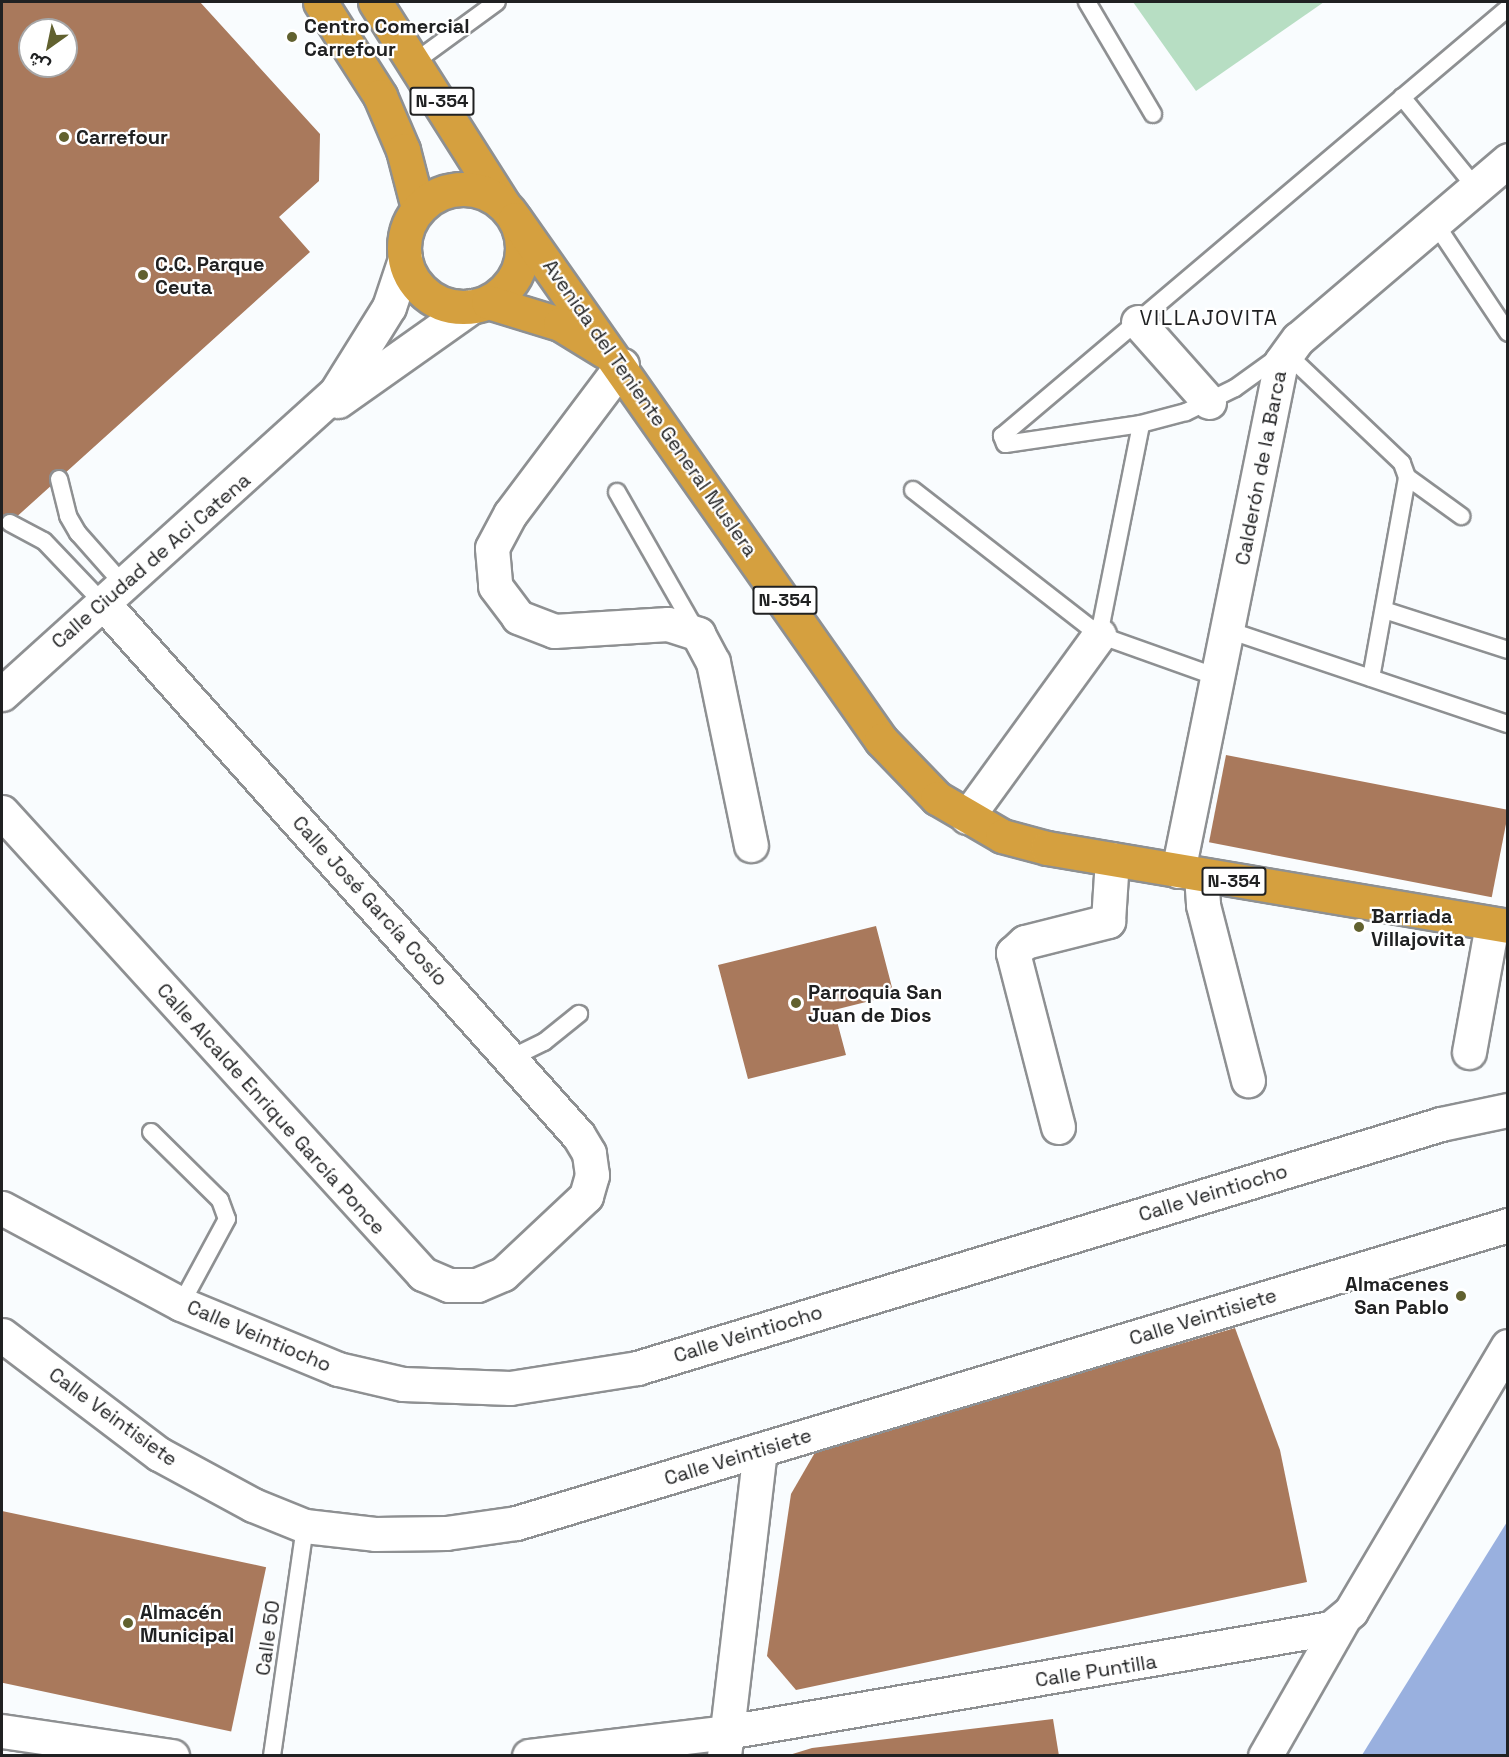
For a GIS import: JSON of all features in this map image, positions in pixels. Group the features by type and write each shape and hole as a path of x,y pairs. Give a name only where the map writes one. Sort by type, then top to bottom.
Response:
{"highway":[{"name":"N-354","path":"320,2 380,96 403,150 418,208 451,190 470,189 509,212 521,237 516,275 480,304"},
{"name":"Avenida del Teniente General Muslera","path":"375,2 416,61 509,212 622,365 882,740 910,774 967,817"},
{"path":"405,259 407,232 418,208"},
{"name":"N-354","path":"405,259 411,276 436,300 480,304 560,324 622,365"},
{"name":"N-354","path":"967,817 1002,836 1112,859 1500,925"}],"street":[{"name":"Calderón de la Barca","path":"1248,1080 1203,905 1189,873 1220,678 1285,352 1508,160"},
{"name":"Calle Ciudad de Aci Catena","path":"301,429 365,351 405,259"},
{"name":"Calle Ciudad de Aci Catena","path":"2,694 301,429 480,304"},
{"path":"1138,322 1209,402"},
{"path":"622,365 510,514 492,548 495,586 518,617 554,631 668,624 698,634 713,662 751,845"},
{"name":"Calle José García Cosío","path":"114,594 590,1153 592,1175 586,1196 572,1213"},
{"path":"967,817 1099,635"},
{"name":"Calle Alcalde Enrique García Ponce","path":"2,812 423,1274 449,1285 477,1285 503,1274 572,1213"},
{"path":"1058,1127 1013,953 1025,942 1108,921 1112,859"},
{"path":"1469,1052 1500,925"},
{"name":"Calle Veintiocho","path":"2,1208 181,1304 338,1369 403,1384 481,1388 576,1381 637,1368 1441,1124 1508,1110"},
{"name":"Calle Veintisiete","path":"2,1335 159,1454 253,1505 305,1526 375,1534 446,1533 516,1523 1508,1225"},
{"path":"1264,1755 1508,1346"},
{"path":"725,1744 760,1451"},
{"name":"Calle Puntilla","path":"529,1755 725,1744 1307,1636 1342,1621"},
{"path":"2,1731 55,1749 172,1755"}],"lane":[{"path":"416,61 497,2"},
{"path":"1087,2 1153,114"},
{"path":"1371,678 1407,477 1402,463 1285,352 1209,402 1142,424 1002,441 1138,322 1508,8"},
{"path":"1402,97 1476,188"},
{"path":"1435,223 1508,333"},
{"path":"1099,635 1142,424"},
{"path":"1407,477 1461,516"},
{"path":"59,478 68,516 114,594"},
{"path":"913,490 1099,635 1220,678"},
{"path":"617,492 698,634"},
{"path":"10,523 44,541 114,594"},
{"path":"1384,610 1508,650"},
{"path":"1231,631 1508,724"},
{"path":"511,1058 544,1042 579,1014"},
{"path":"151,1132 220,1200 227,1219 181,1304"},
{"name":"Calle 50","path":"272,1755 305,1526"}],"green space":[{"path":"1133,2 1324,2 1196,91"}],"water":[{"path":"1507,1522 1507,1755 1362,1755"}],"building":[{"name":"C.C. Parque Ceuta","path":"2,2 200,2 320,134 319,181 279,217 310,252 2,530"},
{"path":"1226,755 1508,810 1492,897 1209,842"},
{"name":"Parroquia San Juan de Dios","path":"876,926 894,995 834,1010 846,1055 748,1079 718,965"},
{"path":"1235,1328 1280,1450 1307,1582 796,1690 767,1656 791,1494 817,1449"},
{"name":"Almacén Municipal","path":"2,1511 266,1567 231,1731 2,1683"},
{"path":"1053,1719 1059,1756 786,1756 812,1748"}],"place":[{"name":"Centro Comercial Carrefour","path":"292,37"},
{"name":"Carrefour","path":"64,137"},
{"name":"C.C. Parque Ceuta","path":"143,275"},
{"name":"Barriada Villajovita","path":"1359,927"},
{"name":"Parroquia San Juan de Dios","path":"796,1003"},
{"name":"Almacenes San Pablo","path":"1461,1296"},
{"name":"Almacén Municipal","path":"128,1623"}],"district":[{"name":"VILLAJOVITA","path":"1209,318"}]}
